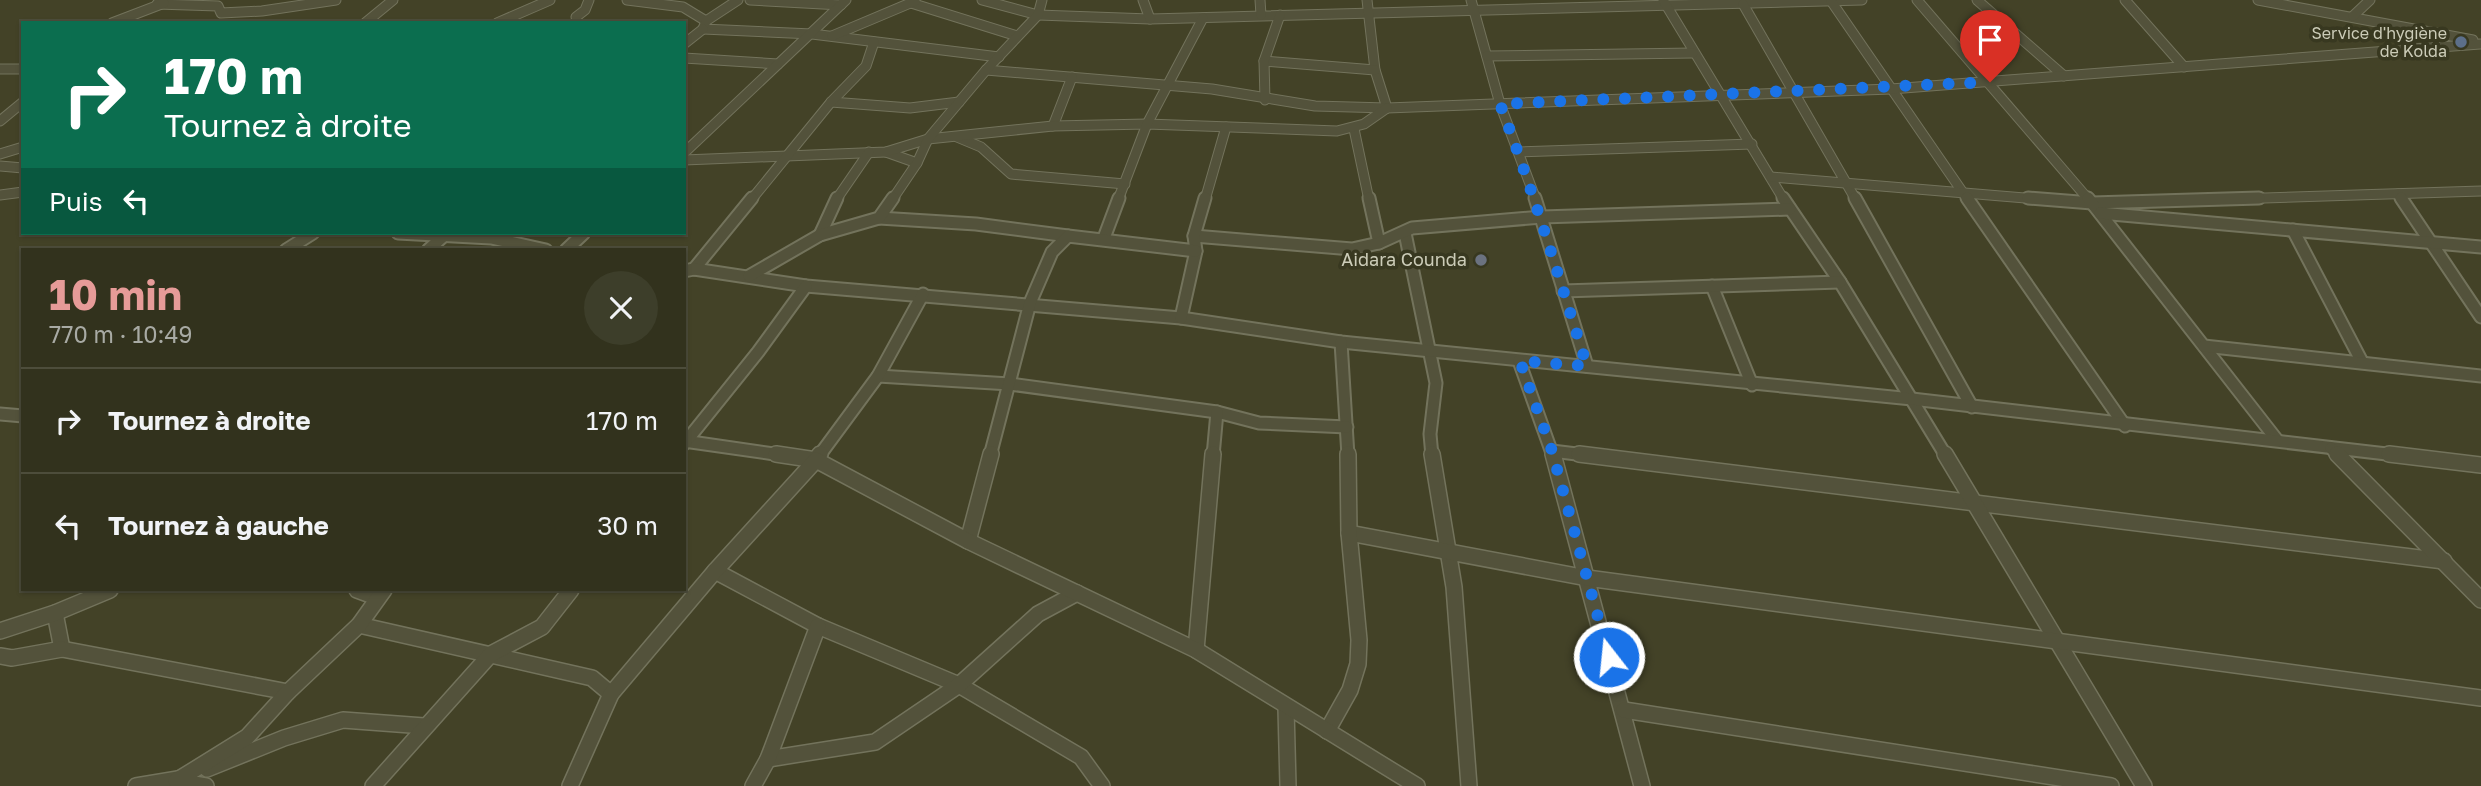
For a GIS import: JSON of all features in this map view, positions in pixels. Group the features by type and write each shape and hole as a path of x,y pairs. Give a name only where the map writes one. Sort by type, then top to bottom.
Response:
{"street":[{"path":"117,21 157,4 176,0"},
{"path":"157,4 218,6 221,13 262,11 336,0"},
{"path":"367,21 393,0"},
{"path":"502,21 550,0"},
{"path":"576,17 585,10 589,0"},
{"path":"627,0 683,7 705,25 812,34 999,57"},
{"path":"686,42 737,0"},
{"path":"750,0 843,3"},
{"path":"982,0 1038,15 1150,19 1369,13 1473,5 1744,4 1862,0"},
{"path":"879,218 917,163 928,139 986,70 1038,15 1042,0"},
{"path":"1143,0 1150,19"},
{"path":"1260,0 1261,15"},
{"path":"1367,0 1375,69 1387,107"},
{"path":"1917,0 2100,213 2277,440"},
{"path":"1977,0 2064,76"},
{"path":"2125,0 2184,67"},
{"path":"2258,0 2479,41"},
{"path":"2353,16 2370,0"},
{"path":"1831,1 2125,426"},
{"path":"830,37 915,2 1017,36"},
{"path":"686,151 843,3"},
{"path":"1665,4 1790,209 1840,282 1912,399 2144,786"},
{"path":"1744,4 1796,91 1972,407"},
{"path":"1473,5 1500,104 1542,217 1587,366"},
{"path":"1265,100 1264,61 1280,15"},
{"path":"1104,238 1147,124 1203,18"},
{"path":"689,270 831,102 866,66 874,41"},
{"path":"986,70 1212,89 1265,100 1315,106 1387,107 1891,89 2479,41"},
{"path":"1487,56 1693,53"},
{"path":"686,59 778,64"},
{"path":"1264,61 1375,69"},
{"path":"0,69 21,69"},
{"path":"1053,126 1072,77"},
{"path":"831,102 910,107 959,102"},
{"path":"0,121 21,104"},
{"path":"686,160 886,152 928,139 1053,126 1147,124 1354,129 1374,120 1387,107"},
{"path":"1181,318 1196,251 1194,236 1226,127"},
{"path":"1354,129 1379,243"},
{"path":"957,137 981,147 1010,174 1125,184"},
{"path":"1519,152 1752,144"},
{"path":"0,154 21,148"},
{"path":"820,235 840,192 869,152"},
{"path":"886,152 917,163"},
{"path":"0,166 21,169"},
{"path":"1771,177 2092,204 2481,191"},
{"path":"0,195 21,192"},
{"path":"2398,194 2476,303 2481,317"},
{"path":"1194,236 1353,249 1379,243 1412,228 1542,217 1790,209"},
{"path":"2100,213 2481,247"},
{"path":"749,276 820,235 879,218 976,224 1196,251"},
{"path":"2293,230 2362,362"},
{"path":"1405,233 1436,383 1430,434 1460,645 1469,786"},
{"path":"289,248 310,235"},
{"path":"430,248 445,235"},
{"path":"463,235 521,242 540,248"},
{"path":"568,248 582,235"},
{"path":"968,541 1030,303 1052,252 1069,236"},
{"path":"689,270 806,285 1181,318 1341,342 1912,399 2125,426 2277,440 2481,465"},
{"path":"1563,291 1840,282"},
{"path":"686,441 758,352 806,285"},
{"path":"1712,286 1752,385"},
{"path":"570,786 611,694 715,571 816,460 878,376 923,294"},
{"path":"1327,731 1350,690 1358,664 1359,640 1349,533 1347,427 1341,342"},
{"path":"2204,346 2481,376"},
{"path":"1520,361 1552,451 1624,710 1642,786"},
{"path":"878,376 1010,384 1217,412 1259,424 1301,423 1347,427"},
{"path":"1196,650 1217,412"},
{"path":"0,414 21,416"},
{"path":"686,442 816,460 968,541 1196,650 1286,708 1417,786"},
{"path":"2331,448 2481,600"},
{"path":"1552,451 2444,561"},
{"path":"1349,533 1587,578 2481,698"},
{"path":"715,571 818,626 959,685 1081,757 1102,786"},
{"path":"0,631 55,613 108,591"},
{"path":"373,786 491,654 541,627 570,591"},
{"path":"176,781 247,737 288,692 359,625 380,593"},
{"path":"768,759 875,742 959,685 1038,614 1077,593"},
{"path":"55,613 62,649"},
{"path":"359,625 592,678 611,694"},
{"path":"753,786 768,759 818,626"},
{"path":"0,656 12,658 62,649 288,692"},
{"path":"1286,708 1288,786"},
{"path":"1624,710 2111,786"},
{"path":"136,786 176,781 285,738 343,720 424,726"},
{"path":"176,781 206,786"}],"place":[{"name":"Service d'hygiène de Kolda","path":"2461,42"},
{"name":"Aidara Counda","path":"1481,260"}],"route":[{"path":"1609,657 1552,451 1520,361 1587,366 1548,245 1542,217 1500,104 1891,89 1990,82"}]}
